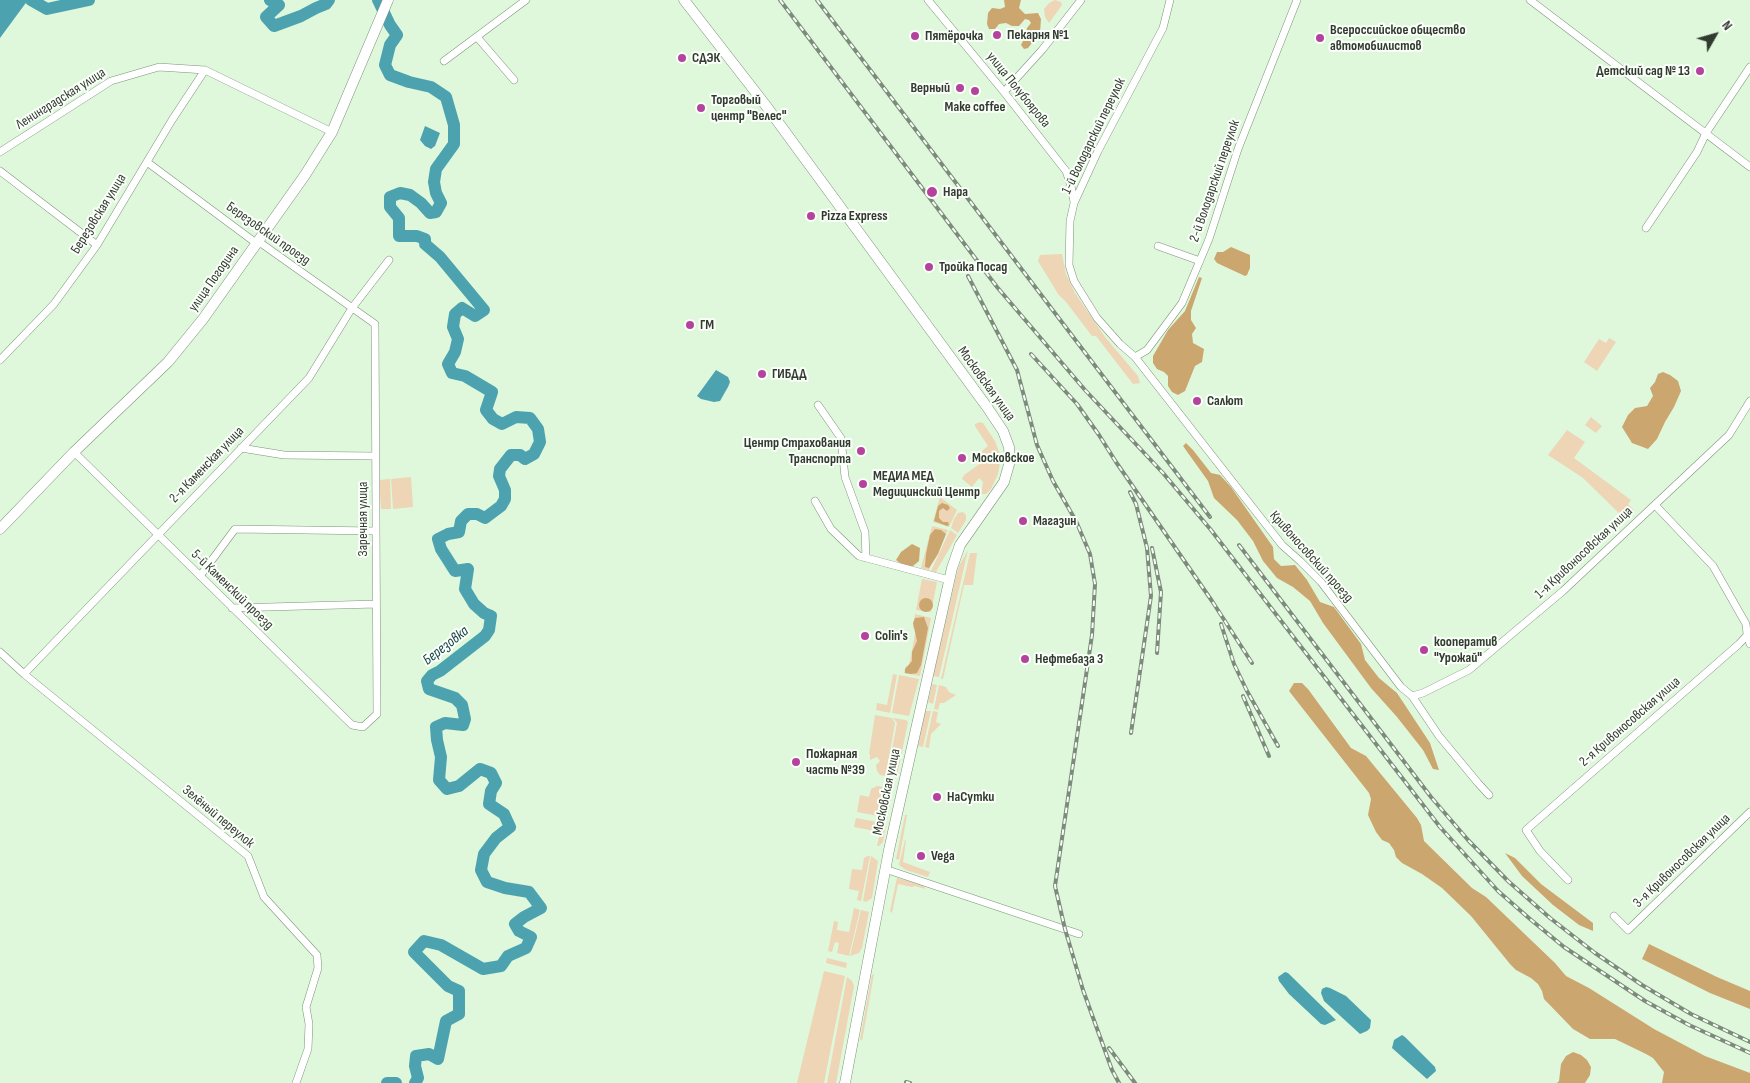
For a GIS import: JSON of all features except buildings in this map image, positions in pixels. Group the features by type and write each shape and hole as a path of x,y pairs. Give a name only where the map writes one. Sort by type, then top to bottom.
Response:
{"main road":[{"name":"улица Погодина","path":"0,529 74,452 168,362 204,319 305,175 332,132 388,0"},
{"name":"Московская улица","path":"684,0 796,146 987,407 1005,435 1010,456 1006,475 995,496 960,545 954,560 885,869 844,1083"}],"street":[{"path":"444,61 526,0"},
{"name":"улица Полубоярова","path":"928,0 1066,171 1074,203"},
{"path":"1004,92 1042,50 1080,0"},
{"name":"1-й Володарский переулок","path":"1135,357 1120,344 1097,318 1074,281 1069,265 1070,221 1074,203 1098,151 1163,28 1170,0"},
{"name":"2-й Володарский переулок","path":"1135,357 1147,350 1182,303 1209,238 1238,149 1297,0"},
{"path":"1530,0 1750,167"},
{"path":"477,37 514,80"},
{"name":"Ленинградская улица","path":"0,152 110,81 159,67 205,70 332,132"},
{"path":"1646,228 1697,152 1706,133 1750,67"},
{"name":"Березовская улица","path":"0,360 54,304 96,245 205,70"},
{"name":"Березовский проезд","path":"147,162 256,243 262,244 375,324"},
{"path":"0,171 96,245"},
{"path":"1158,246 1200,261"},
{"name":"2-я Каменская улица","path":"24,674 309,378 352,308 389,260"},
{"name":"Заречная улица","path":"375,324 377,714"},
{"name":"Кривоносовский проезд","path":"1135,357 1282,545 1300,560 1321,582 1401,687 1412,696 1439,736 1489,795"},
{"name":"1-я Кривоносовская улица","path":"1412,696 1423,693 1469,670 1563,591 1729,435 1750,401"},
{"path":"818,405 841,438 845,477 866,532 866,558"},
{"path":"241,448 284,455 375,456"},
{"name":"5-й Каменский проезд","path":"74,452 352,725 363,727 377,714"},
{"path":"815,501 831,529 858,556 949,580"},
{"path":"1655,504 1714,566 1746,624 1750,644"},
{"path":"200,576 235,529 376,531"},
{"path":"232,608 376,604"},
{"name":"2-я Кривоносовская улица","path":"1568,880 1540,850 1526,830 1739,644 1748,633"},
{"name":"Зелёный переулок","path":"0,652 24,674 248,856 264,897 317,955 318,968 306,1007 309,1024 308,1049 296,1083"},
{"name":"3-я Кривоносовская улица","path":"1614,916 1628,930 1750,812"},
{"path":"885,869 1080,934"}],"shaded area":[{"path":"1004,0 1021,0 1019,8 1025,14 1038,13 1041,19 1040,33 1028,48 1024,49 1021,45 1027,38 1027,28 1031,23 1029,20 1025,19 1019,26 1012,26 1006,23 999,24 995,29 989,29 987,24 988,13 992,8 1000,9 1005,7"},
{"path":"1055,0 1061,2 1062,5 1049,23 1045,17 1044,9"},
{"path":"1231,247 1250,255 1250,268 1247,275 1245,276 1217,263 1214,259 1217,252 1223,252"},
{"path":"1062,254 1066,274 1075,293 1105,337 1138,376 1140,383 1133,384 1096,336 1092,336 1058,294 1038,261 1040,255"},
{"path":"1199,277 1202,278 1191,311 1191,320 1196,328 1192,334 1193,343 1204,349 1202,362 1195,366 1185,391 1178,395 1172,392 1168,386 1168,376 1157,369 1153,363 1153,356 1168,330 1185,311"},
{"path":"1609,338 1616,342 1597,371 1584,362 1599,339 1606,343"},
{"path":"1663,372 1678,381 1681,391 1657,439 1648,449 1632,443 1622,427 1628,415 1635,408 1647,406 1653,396 1650,388 1658,374"},
{"path":"1591,417 1602,426 1596,433 1585,425"},
{"path":"983,423 995,441 1001,457 998,474 991,489 986,494 981,494 983,482 979,478 972,487 962,479 964,475 981,463 976,456 988,446 975,426 975,424"},
{"path":"1567,430 1585,442 1574,458 1631,500 1628,504 1634,510 1626,520 1583,478 1548,455"},
{"path":"1186,443 1211,473 1220,475 1231,487 1273,547 1274,559 1281,566 1295,565 1307,580 1320,602 1334,607 1361,644 1365,660 1379,678 1397,693 1430,743 1439,770 1433,769 1423,750 1371,688 1323,623 1310,601 1293,587 1277,578 1263,561 1253,541 1237,520 1214,498 1208,481 1183,446"},
{"path":"411,477 413,507 393,509 391,479"},
{"path":"390,479 391,509 381,509 379,480"},
{"path":"940,497 957,510 949,527 933,522"},
{"path":"942,503 950,508 947,511 943,508 939,511 939,518 943,522 948,522 949,525 947,526 934,521 938,506"},
{"path":"963,512 966,515 966,520 958,533 951,528 958,513"},
{"path":"932,526 948,530 929,570 921,568"},
{"path":"935,529 941,530 946,534 938,554 929,568 925,567 926,554 930,535"},
{"path":"950,530 957,535 936,572 931,571"},
{"path":"912,544 920,548 919,561 913,566 904,566 896,560 901,552"},
{"path":"968,550 939,677 933,676 959,566"},
{"path":"970,553 977,553 973,585 964,585 943,679 941,679"},
{"path":"922,579 937,582 931,612 916,610"},
{"path":"926,598 931,600 933,605 931,610 926,612 921,610 919,605 921,600"},
{"path":"915,614 931,618 920,676 904,673 906,666 909,666 916,629 913,628"},
{"path":"924,617 928,628 921,665 917,673 905,673 905,669 912,661 912,652 917,641 913,623 915,618"},
{"path":"893,674 897,675 890,713 876,710 877,703 887,705"},
{"path":"899,675 919,679 909,716 892,713"},
{"path":"1294,683 1302,683 1308,689 1351,748 1366,756 1417,818 1421,825 1424,841 1472,888 1486,897 1555,963 1566,976 1589,988 1654,1029 1705,1056 1750,1073 1750,1083 1662,1083 1664,1072 1653,1058 1615,1039 1590,1039 1573,1029 1544,999 1538,984 1510,964 1471,916 1442,888 1402,863 1396,857 1389,843 1382,840 1368,815 1371,799 1369,793 1289,691"},
{"path":"932,684 937,685 933,704 928,702"},
{"path":"939,685 946,687 949,692 956,695 944,703 940,703 938,710 934,709"},
{"path":"925,711 931,711 923,747 918,746"},
{"path":"933,711 938,712 936,722 941,724 931,734 929,748 925,747"},
{"path":"875,715 892,718 895,723 886,776 880,775 877,771 876,765 880,761 877,757 870,760 869,754"},
{"path":"893,718 908,722 898,771 896,775 889,777 887,776 897,723"},
{"path":"877,786 884,787 878,816 857,812 860,795 869,797 871,789"},
{"path":"885,788 889,788 892,793 887,820 879,819"},
{"path":"905,815 907,815 899,860 896,859"},
{"path":"856,818 877,822 875,831 854,827"},
{"path":"878,822 886,824 883,842 877,846 880,832 876,831"},
{"path":"905,840 903,862 930,872 928,877 906,870 899,865"},
{"path":"1505,853 1515,858 1541,884 1593,923 1593,931 1579,925 1553,905 1522,876"},
{"path":"870,856 861,901 857,900 859,891 849,889 852,869 862,870 864,858"},
{"path":"871,856 878,861 872,898 866,902 863,901"},
{"path":"897,878 924,885 925,889 898,884 892,913 890,911"},
{"path":"854,908 860,910 849,956 837,953 839,943 835,942 832,952 828,951 834,921 838,922 837,930 849,932"},
{"path":"861,910 869,912 862,948 859,953 850,956"},
{"path":"1649,944 1750,991 1750,1009 1710,993 1642,959"},
{"path":"827,958 847,963 846,968 826,963"},
{"path":"824,971 845,976 824,1083 797,1083"},
{"path":"874,974 862,1041 860,1039 872,975"},
{"path":"847,977 854,986 836,1083 827,1083"},
{"path":"1573,1052 1587,1060 1591,1067 1590,1075 1585,1083 1557,1083 1559,1081 1561,1064 1566,1056"}],"water":[{"path":"0,0 28,0 0,38"},
{"path":"425,126 440,133 435,146 431,149 420,140"},
{"path":"716,370 728,377 730,382 728,387 720,401 714,402 701,399 697,396"},
{"path":"1285,972 1336,1020 1325,1025 1321,1024 1289,994 1278,977"},
{"path":"1326,987 1346,996 1371,1020 1370,1028 1367,1031 1360,1034 1324,1001 1321,993 1322,989"},
{"path":"1402,1035 1435,1067 1436,1071 1427,1079 1392,1048 1394,1040"}],"waterway":[{"name":"Березовка","path":"31,0 47,9 89,0"},
{"name":"Березовка","path":"270,0 279,5 266,17 274,26 301,16 326,4 329,0"},
{"name":"Березовка","path":"378,0 397,35 390,45 385,65 390,75 431,87 446,97 454,125 454,144 436,169 434,182 436,193 441,203 436,212 430,213 410,195 400,193 390,197 390,207 399,218 399,236 417,236 425,239 425,244 440,257 484,310 475,316 462,308 455,314 453,327 458,339 455,352 448,364 452,373 465,376 492,392 486,410 493,419 502,424 516,417 530,418 538,429 540,442 534,454 525,459 520,455 511,455 500,469 499,476 505,490 505,499 501,506 485,518 477,514 468,514 461,521 459,532 448,534 438,539 441,549 455,571 468,569 465,589 474,604 484,613 491,616 489,630 485,636 440,671 432,675 427,681 429,689 455,698 462,705 465,719 463,725 445,723 436,727 441,757 439,780 447,789 459,786 480,769 491,773 496,783 491,791 489,804 504,814 510,827 496,838 484,854 481,870 487,882 505,888 529,892 541,908 515,924 519,931 531,937 526,948 508,956 501,966 483,969 441,945 424,941 414,952 448,986 459,991 459,1014 446,1021 438,1059 429,1054 416,1056 415,1066 418,1078 415,1083"},
{"name":"Березовка","path":"387,1083 396,1083"}],"railway":[{"path":"780,0 997,287 1085,390 1163,473 1211,530 1440,827 1498,891 1564,947 1645,1001 1689,1025 1750,1053"},
{"path":"817,0 1210,517"},
{"path":"968,276 1017,370 1037,445 1053,481 1076,521 1090,554 1095,584 1092,635 1055,886 1065,929 1083,990 1112,1070 1119,1083"},
{"path":"1031,354 1077,404 1212,601 1252,663"},
{"path":"1130,492 1136,504 1147,548 1151,596 1131,733"},
{"path":"1239,545 1431,797 1468,840 1508,881 1550,918 1595,953 1642,985 1691,1014 1750,1042"},
{"path":"1152,548 1161,592 1157,653"},
{"path":"1221,624 1234,664 1278,746"},
{"path":"1243,696 1269,756"},
{"path":"1109,1048 1135,1083"},
{"path":"906,1082 910,1083"}],"place":[{"name":"Пекарня №1","path":"997,35"},
{"name":"Пятёрочка","path":"915,36"},
{"name":"Всероссийское общество автомобилистов","path":"1320,38"},
{"name":"СДЭК","path":"682,58"},
{"name":"Детский сад № 13","path":"1700,71"},
{"name":"Верный","path":"960,88"},
{"name":"Make coffee","path":"975,91"},
{"name":"Торговый центр \"Велес\"","path":"701,108"},
{"name":"Нара","path":"932,192"},
{"name":"Pizza Express","path":"811,216"},
{"name":"Тройка Посад","path":"929,267"},
{"name":"ГМ","path":"690,325"},
{"name":"ГИБДД","path":"762,374"},
{"name":"Салют","path":"1197,401"},
{"name":"Центр Страхования Транспорта","path":"861,451"},
{"name":"Московское","path":"962,458"},
{"name":"МЕДИА МЕД Медицинский Центр","path":"863,484"},
{"name":"Магазин","path":"1023,521"},
{"name":"Colin's","path":"865,636"},
{"name":"кооператив \"Урожай\"","path":"1424,650"},
{"name":"Нефтебаза 3","path":"1025,659"},
{"name":"Пожарная часть №39","path":"796,762"},
{"name":"НаСутки","path":"937,797"},
{"name":"Vega","path":"921,856"}]}
